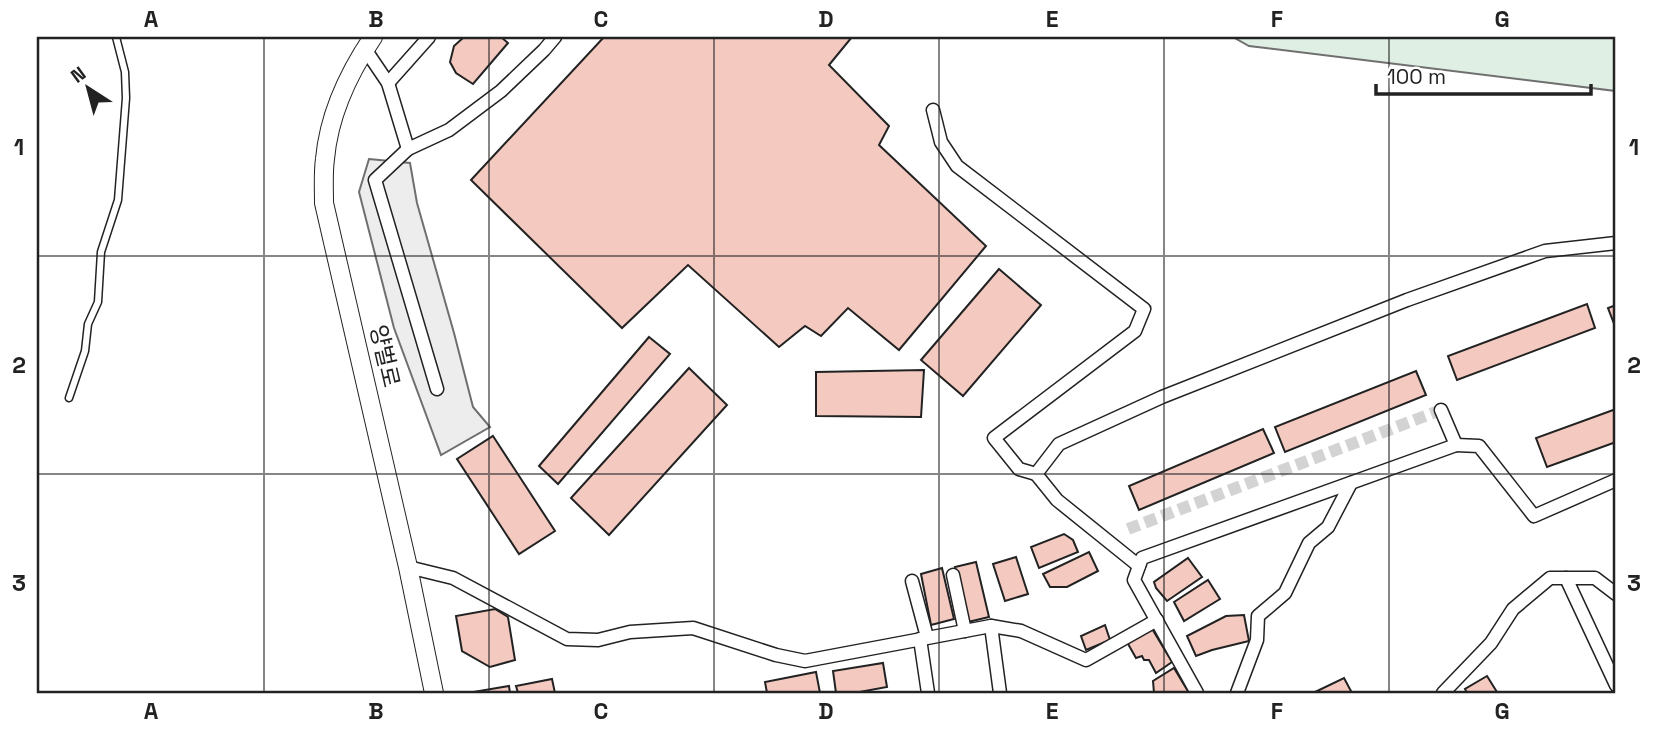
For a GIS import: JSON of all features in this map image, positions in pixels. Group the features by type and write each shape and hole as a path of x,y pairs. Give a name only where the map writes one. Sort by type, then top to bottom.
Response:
{"street":[{"path":"388,83 429,37"},
{"path":"437,389 375,180 408,149 449,130 490,99 544,51 555,37"},
{"path":"369,43 388,83 408,149"},
{"name":"양벌로","path":"369,43 341,93 330,124 324,160 324,203 408,567 434,693"},
{"path":"933,110 941,142 957,166 1144,309 1135,331 994,438 1019,469 1036,474 1057,500 1139,566"},
{"path":"1036,474 1059,444 1188,387 1407,300 1545,251 1616,243"},
{"path":"1441,410 1456,445"},
{"path":"1197,693 1134,580 1142,558 1456,445 1479,446 1534,516 1616,480"},
{"path":"1237,693 1256,640 1258,615 1285,593 1309,543 1328,527 1351,483"},
{"path":"408,567 453,578 567,639 598,640 630,632 693,628 776,655 805,661 991,626 1021,631 1086,660 1157,620"},
{"path":"953,575 965,631"},
{"path":"1443,693 1491,643 1513,609 1550,578 1595,578 1616,594"},
{"path":"1566,578 1616,685"},
{"path":"912,582 923,638 928,693"},
{"path":"991,626 1000,693"}],"lane":[{"path":"69,398 85,351 88,324 98,302 101,252 118,200 125,72 116,37"}],"green space":[{"path":"1233,37 1616,37 1616,91 1249,46"}],"shaded area":[{"path":"369,159 410,163 417,203 473,407 490,427 441,455 394,328 359,192"}],"building":[{"path":"464,37 501,37 508,43 473,84 456,73 450,62 454,46"},
{"path":"604,37 852,37 829,65 889,126 879,145 986,246 899,350 848,308 821,336 805,326 779,347 688,265 622,328 471,180"},
{"path":"999,269 1041,305 963,396 921,360"},
{"path":"1587,304 1595,328 1457,380 1448,356"},
{"path":"1616,305 1616,329 1608,308"},
{"path":"649,337 670,354 558,484 539,466"},
{"path":"689,368 727,405 609,535 571,498"},
{"path":"924,370 921,417 816,416 816,372"},
{"path":"1416,371 1426,395 1285,452 1275,427"},
{"path":"1616,409 1616,442 1547,467 1536,438"},
{"path":"1263,429 1274,453 1139,510 1129,486"},
{"path":"493,436 555,531 519,554 457,459"},
{"path":"1064,534 1073,540 1078,552 1039,568 1031,547"},
{"path":"1089,552 1098,571 1067,587 1050,587 1043,574"},
{"path":"1016,557 1028,594 1005,601 993,564"},
{"path":"1188,558 1202,577 1167,601 1154,582"},
{"path":"976,562 989,617 968,622 955,567"},
{"path":"942,568 954,619 931,625 921,574"},
{"path":"1208,580 1220,599 1184,621 1174,602"},
{"path":"495,609 508,617 515,660 490,667 462,651 456,616"},
{"path":"1244,615 1249,641 1196,656 1187,636 1226,616"},
{"path":"1105,625 1110,640 1086,650 1081,636"},
{"path":"1151,627 1172,662 1156,673 1149,660 1144,660 1142,656 1136,658 1127,642"},
{"path":"883,663 887,687 854,693 836,693 833,671"},
{"path":"1174,668 1189,693 1154,693 1153,681"},
{"path":"816,672 820,693 767,693 765,682"},
{"path":"1487,676 1497,692 1467,693 1465,689"},
{"path":"1344,678 1352,693 1313,693"},
{"path":"552,679 555,693 518,693 516,686"},
{"path":"509,686 510,693 473,693 473,692"}],"tunnel":[{"path":"1128,529 1441,410"}]}
